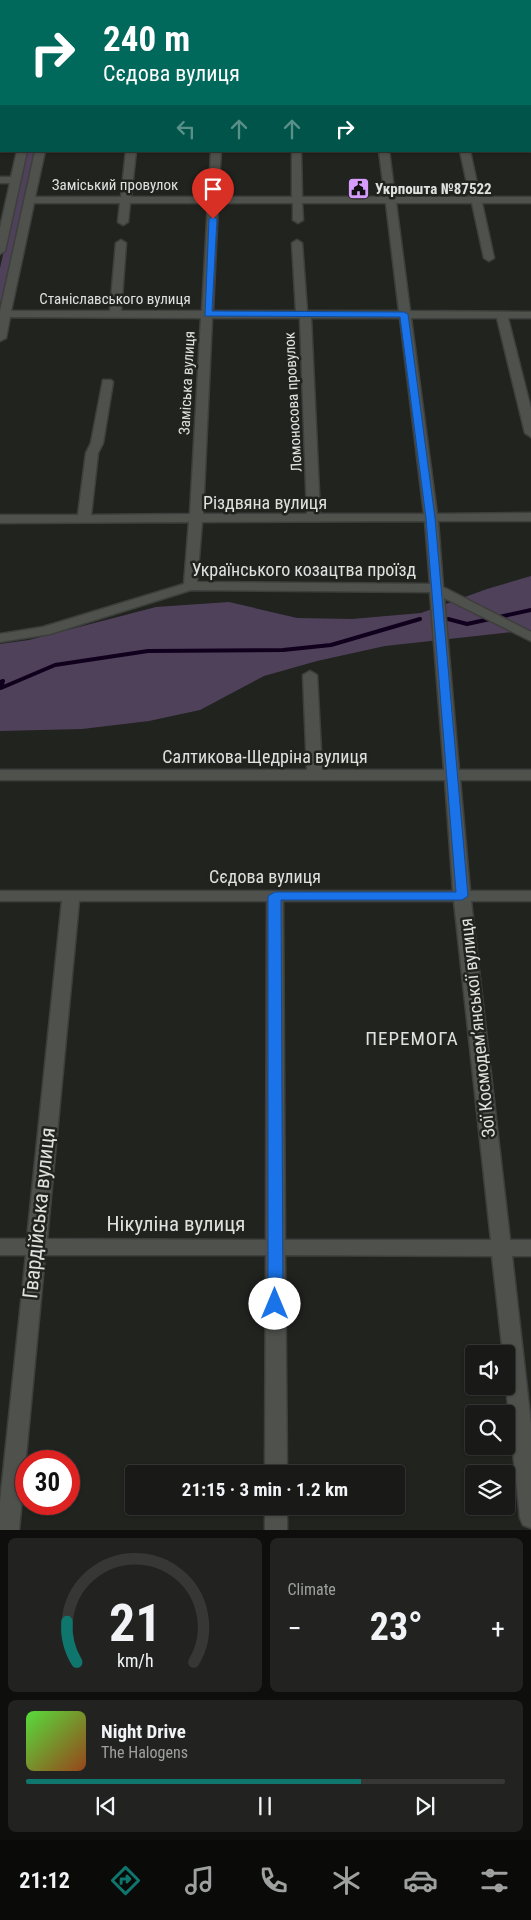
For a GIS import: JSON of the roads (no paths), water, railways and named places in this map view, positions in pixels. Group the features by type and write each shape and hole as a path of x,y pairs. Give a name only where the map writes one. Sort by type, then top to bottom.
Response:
{"street":[{"path":"0,252 22,152"},
{"path":"0,338 3,311 40,152"},
{"path":"123,222 131,152"},
{"name":"Заміська вулиця","path":"190,586 196,520 216,152"},
{"path":"296,152 298,220"},
{"name":"Зої Космодем’янської вулиця","path":"384,152 392,200 404,314 430,518 462,896 531,1518"},
{"path":"465,152 489,258"},
{"path":"0,180 16,180"},
{"name":"Заміський провулок","path":"29,200 531,200"},
{"path":"115,314 121,242"},
{"name":"Ломоносова провулок","path":"297,243 303,314 314,519"},
{"name":"Станіславського вулиця","path":"3,311 115,314 531,315"},
{"path":"502,315 531,433"},
{"path":"84,519 92,453 97,444 107,382"},
{"name":"Різдвяна вулиця","path":"0,519 196,520 531,517"},
{"name":"Українського козацтва проїзд","path":"0,638 45,631 190,586 435,588"},
{"path":"435,588 531,637"},
{"path":"310,675 315,775"},
{"name":"Салтикова-Щедріна вулиця","path":"0,775 531,775"},
{"name":"Сєдова вулиця","path":"0,896 531,896"},
{"name":"Гвардійська вулиця","path":"8,1530 34,1247 51,1110 71,896"},
{"path":"275,896 276,1465"},
{"name":"Нікуліна вулиця","path":"0,1247 531,1248"},
{"path":"276,1515 276,1530"}],"waterway":[{"path":"448,619 467,624 531,610"},
{"path":"0,682 3,681 1,688 55,665 148,651 283,650 331,645 420,619"}],"place":[{"name":"Укрпошта №87522","path":"359,189"}],"district":[{"name":"ПЕРЕМОГА","path":"412,1038"}]}
